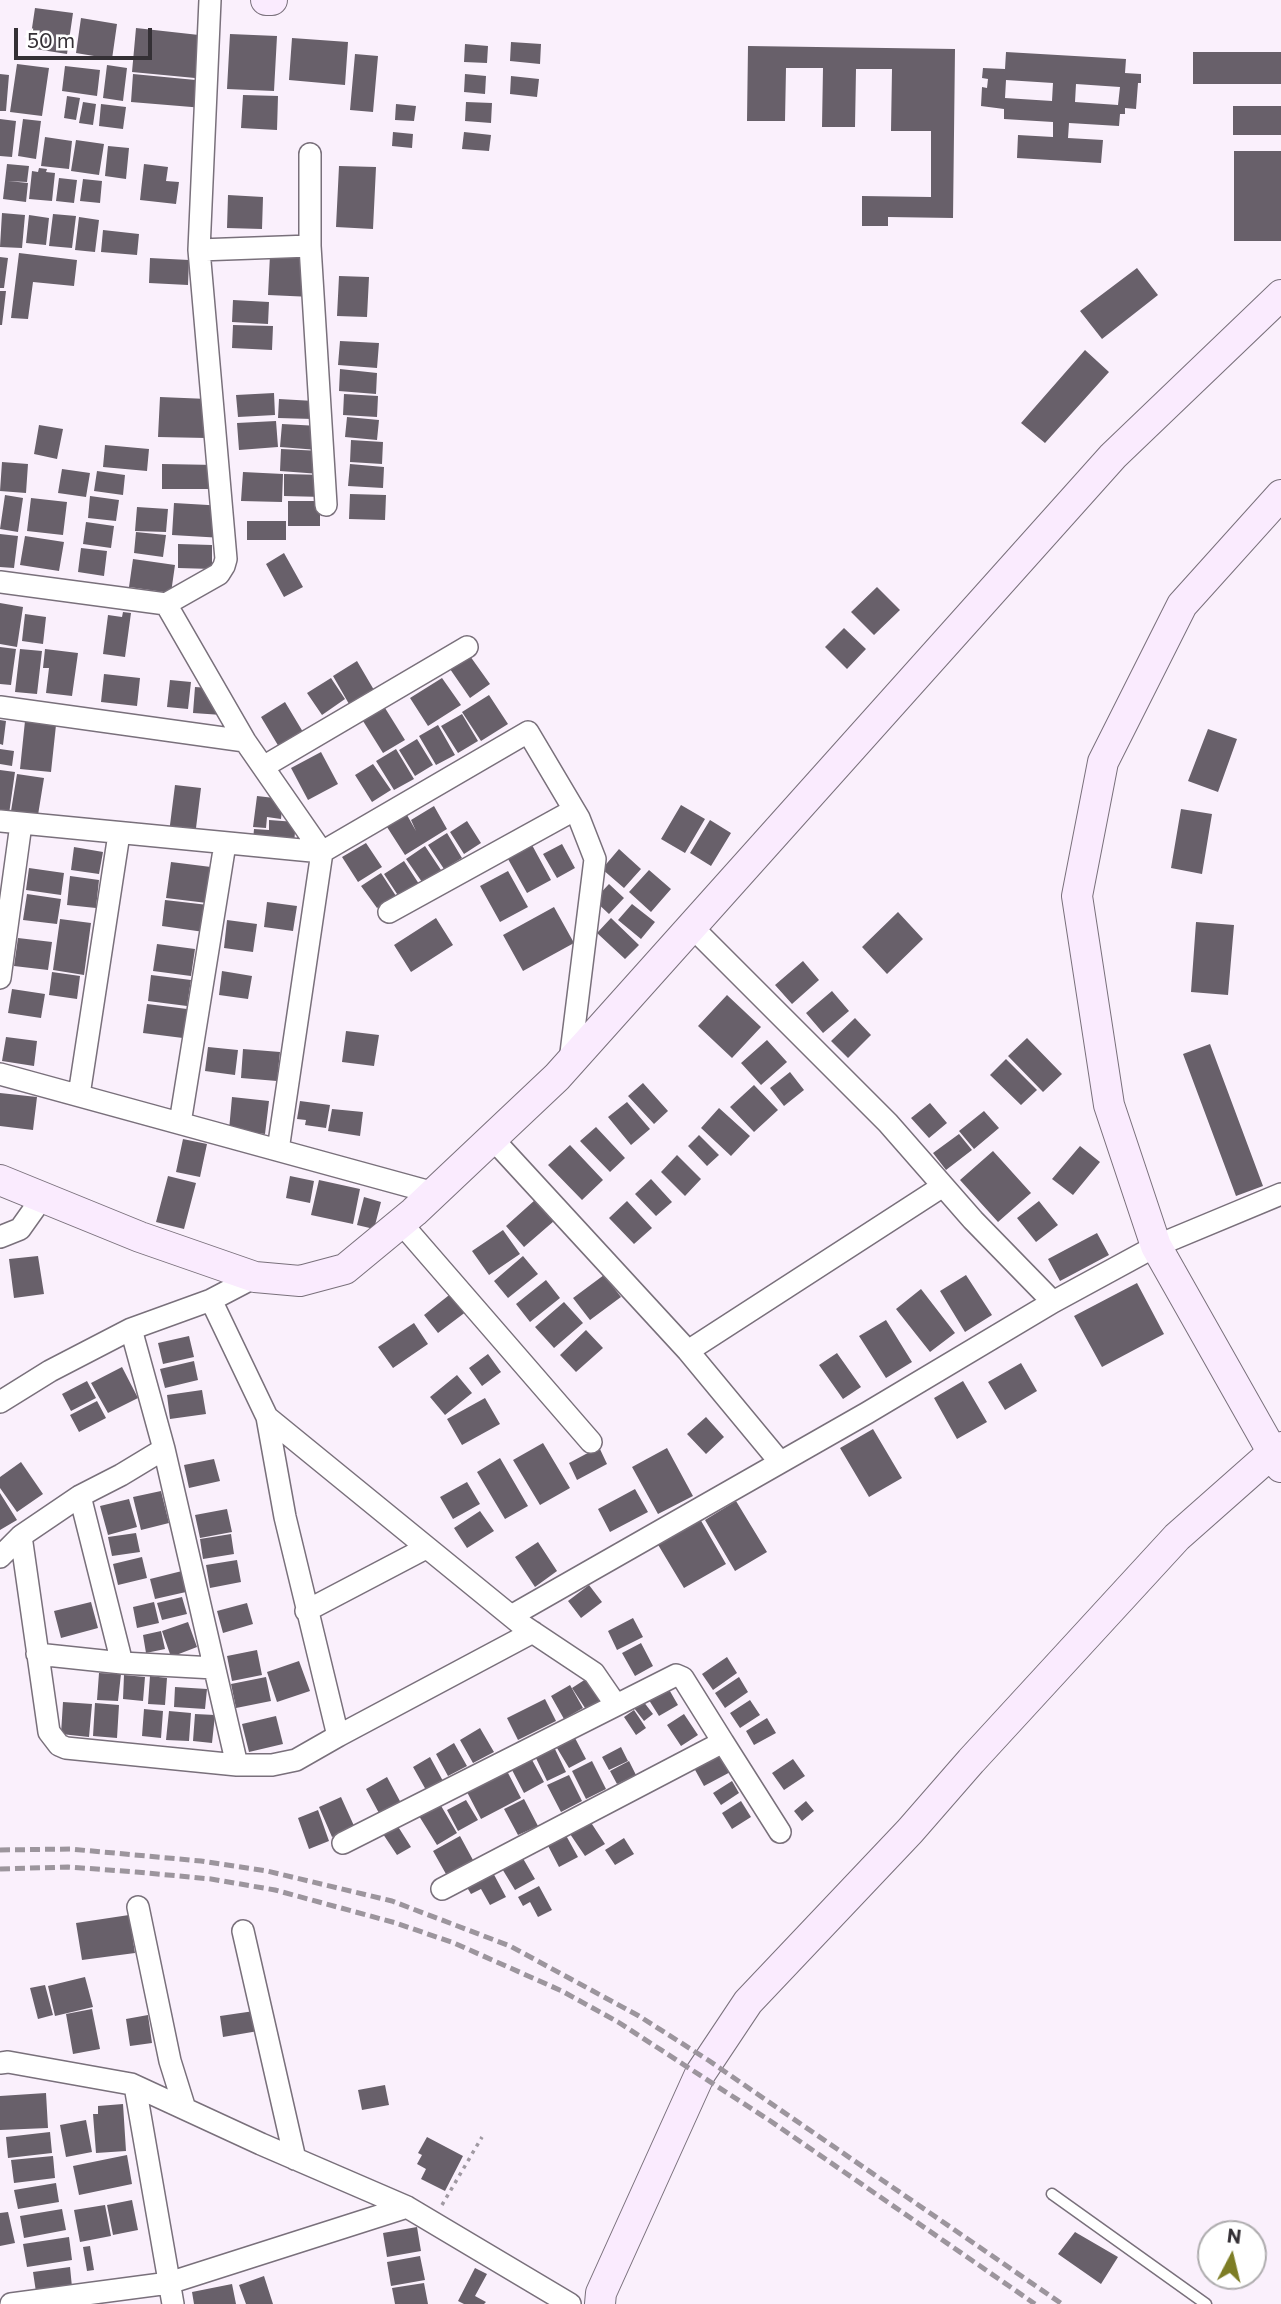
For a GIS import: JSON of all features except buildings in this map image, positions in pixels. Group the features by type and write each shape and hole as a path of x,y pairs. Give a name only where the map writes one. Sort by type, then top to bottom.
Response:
{"street":[{"path":"0,582 166,604 219,574 226,559 199,250 210,0"},
{"path":"310,154 310,246 326,505"},
{"path":"199,250 310,246"},
{"path":"0,1180 140,1237 255,1277 300,1281 345,1269 434,1193 570,1061 1113,456 1281,295"},
{"path":"600,2304 601,2293 700,2074 748,2002 910,1831 1177,1536 1278,1456 1156,1246 1109,1105 1077,896 1103,762 1182,605 1281,495"},
{"path":"166,604 245,741 322,852 278,1150"},
{"path":"263,767 467,647"},
{"path":"0,707 245,741"},
{"path":"0,978 11,823 322,852 528,732 574,810 595,859 570,1061"},
{"path":"389,912 574,810"},
{"path":"79,1095 119,834"},
{"path":"180,1123 225,844"},
{"path":"690,925 888,1123 943,1186 1053,1302"},
{"path":"0,1074 434,1193"},
{"path":"491,1138 688,1351 780,1462"},
{"path":"688,1351 943,1186"},
{"path":"511,1616 1053,1302 1156,1246 1281,1194"},
{"path":"0,1237 20,1229 43,1198"},
{"path":"401,1223 591,1441"},
{"path":"0,1402 50,1371 131,1329 211,1300 255,1277"},
{"path":"211,1300 267,1417 285,1517 338,1736"},
{"path":"131,1329 164,1449 237,1765"},
{"path":"267,1417 511,1616 594,1674 616,1705"},
{"path":"0,1557 22,1536 80,1496 164,1449"},
{"path":"80,1496 122,1663"},
{"path":"22,1536 49,1732 58,1745 66,1748 237,1765 272,1765 296,1760 533,1632"},
{"path":"306,1611 426,1548"},
{"path":"37,1654 122,1663 214,1668"},
{"path":"343,1843 679,1675 780,1832"},
{"path":"442,1889 723,1742"},
{"path":"138,1907 170,2061 185,2109"},
{"path":"243,1931 295,2159"},
{"path":"0,2063 36,2067 135,2086 407,2207 570,2304"},
{"path":"135,2086 171,2293"},
{"path":"11,2304 171,2293 407,2207"}],"lane":[{"path":"1052,2194 1206,2304"}],"path":[{"path":"432,2222 482,2137"}],"railway":[{"path":"0,1850 70,1849 201,1861 267,1871 392,1901 510,1946 639,2016 708,2060 1062,2304"},
{"path":"0,1869 68,1867 211,1879 275,1890 396,1923 454,1943 562,1991 618,2022 769,2120 1035,2304"}]}
